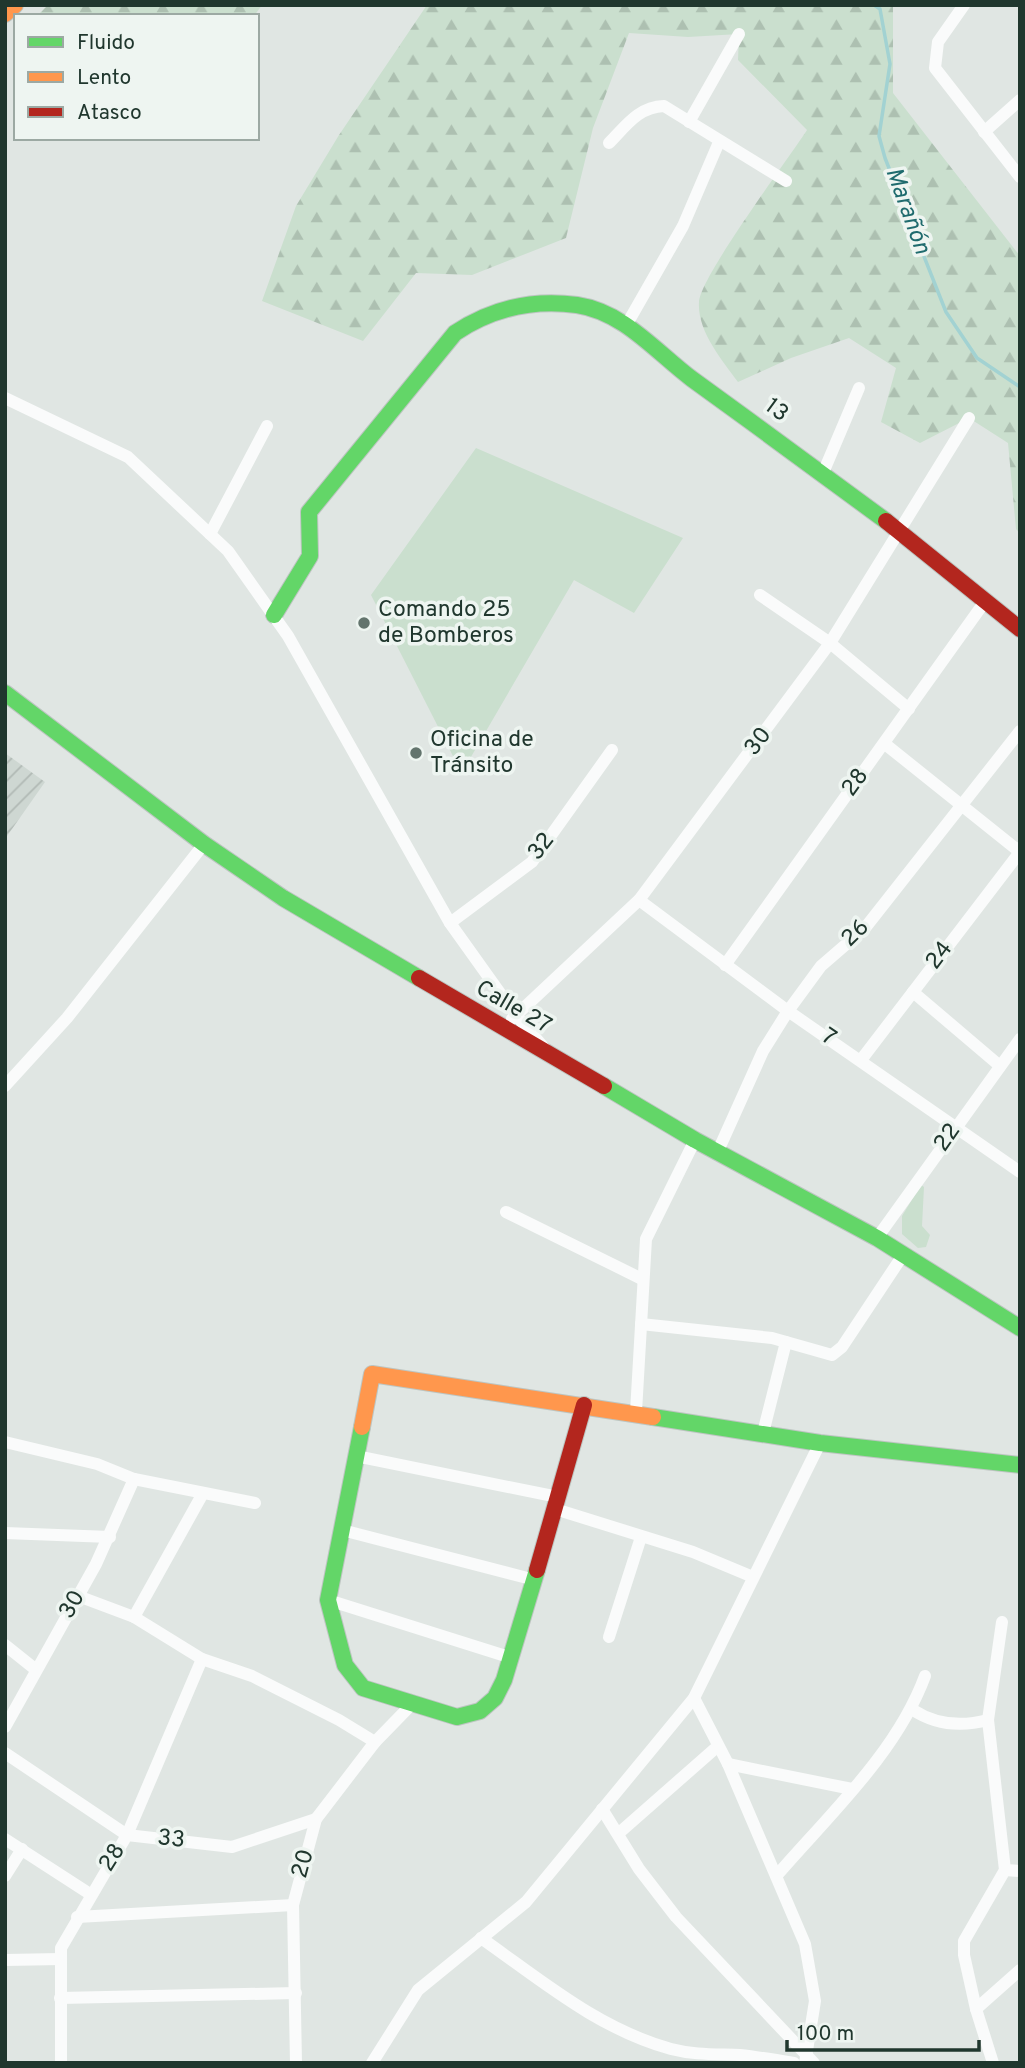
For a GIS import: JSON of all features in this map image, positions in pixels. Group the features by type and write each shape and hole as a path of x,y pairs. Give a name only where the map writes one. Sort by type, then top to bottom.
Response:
{"main road":[{"path":"5,14 15,5"},
{"name":"13","path":"274,615 310,556 309,512 455,332 479,317 517,305 578,305 627,324 686,374 898,530 1020,629"},
{"name":"Calle 27","path":"5,693 204,844 283,898 695,1140 877,1238 1020,1328"},
{"path":"584,1405 502,1690 487,1710 473,1716 457,1717 363,1688 353,1679 345,1665 328,1600 372,1374 635,1412 820,1443 1020,1465"}],"street":[{"path":"964,5 938,42 936,68 1020,177"},
{"path":"689,122 739,34"},
{"path":"984,132 1020,100"},
{"path":"609,143 639,112 664,106 786,181"},
{"path":"627,324 683,226 719,142"},
{"path":"823,473 859,388"},
{"path":"5,398 128,457 228,551 274,615 450,923 515,1014 552,1058"},
{"name":"30","path":"503,1029 515,1014 639,900 830,643 969,418"},
{"path":"209,534 267,426"},
{"path":"760,595 830,643 909,709"},
{"name":"28","path":"725,965 986,600"},
{"name":"26","path":"718,1151 763,1051 788,1011 821,967 865,928 1020,732"},
{"path":"885,744 1020,852"},
{"name":"32","path":"450,923 532,862 612,750"},
{"path":"5,1086 67,1018 204,844"},
{"name":"24","path":"861,1060 1020,852"},
{"name":"7","path":"639,900 788,1011 1020,1172"},
{"path":"913,992 1000,1066"},
{"name":"22","path":"877,1238 1020,1038"},
{"path":"635,1412 646,1240 695,1140"},
{"path":"506,1212 642,1279"},
{"path":"640,1324 786,1342 832,1355 842,1348 903,1255"},
{"path":"763,1433 786,1342"},
{"path":"5,1442 97,1464 134,1479 202,1495 255,1503"},
{"path":"372,2063 418,1990 526,1902 694,1698 820,1443"},
{"path":"356,1456 557,1503 641,1537 693,1552 753,1577"},
{"name":"30","path":"5,1727 110,1537 134,1479"},
{"path":"134,1617 202,1495"},
{"path":"342,1530 535,1580"},
{"path":"5,1533 110,1537"},
{"path":"609,1637 641,1537"},
{"path":"78,1596 134,1617 202,1658 252,1676 339,1720 375,1742"},
{"path":"328,1600 512,1658"},
{"path":"993,2063 976,2008 964,1955 964,1941 1005,1870 988,1720 1002,1622"},
{"path":"5,1645 35,1669"},
{"name":"28","path":"61,2063 61,1948 90,1894 127,1835 202,1658"},
{"path":"778,1874 852,1789 913,1710 925,1676"},
{"path":"694,1698 728,1764 778,1874 805,1944 815,2001 808,2060"},
{"name":"20","path":"296,2063 293,1905 316,1819 375,1742 414,1702"},
{"path":"913,1710 943,1723 968,1725 988,1720"},
{"path":"619,1833 719,1746"},
{"name":"33","path":"5,1753 127,1835 232,1847 316,1819"},
{"path":"728,1764 852,1789"},
{"path":"602,1809 639,1869 676,1917 808,2060"},
{"path":"5,1839 90,1894"},
{"path":"5,1875 22,1849"},
{"path":"1005,1870 1020,1871"},
{"path":"77,1917 293,1905"},
{"path":"481,1938 587,2014 630,2034 669,2049 696,2055 741,2055 794,2063"},
{"path":"5,1960 61,1959"},
{"path":"976,2008 1020,1970"},
{"path":"60,1998 296,1993"}],"shaded area":[{"path":"5,753 45,782 5,839"}],"green space":[{"path":"48,5 262,5 255,14 39,14"},
{"path":"427,5 893,5 893,93 1020,256 1020,534 1016,529 1008,443 969,418 920,443 881,422 896,368 849,338 791,358 738,382 712,345 699,313 703,289 729,244 807,130 738,60 739,34 688,37 629,33 593,128 566,238 472,275 416,273 363,341 262,301 296,206 339,135"},
{"path":"476,448 683,538 634,613 574,580 468,762 457,764 371,595"},
{"path":"921,1185 924,1187 922,1226 930,1235 926,1247 918,1248 902,1234 902,1216"}],"waterway":[{"name":"Marañón","path":"874,5 880,9 890,64 879,136 885,158 946,312 977,358 1020,387"}],"traffic: fast":[{"path":"274,615 310,556 309,512 455,333 498,312 529,305 577,305 594,309 625,324 692,379 886,521"},
{"path":"5,693 204,844 283,898 419,978"},
{"path":"604,1086 695,1140 877,1238 1020,1328"},
{"path":"653,1417 820,1443 1020,1465"},
{"path":"362,1427 328,1600 345,1665 363,1688 457,1717 480,1711 495,1698 504,1680 537,1570"}],"traffic: slow":[{"path":"5,14 15,5"},
{"path":"362,1427 372,1374 653,1417"}],"traffic: jam":[{"path":"886,521 1020,629"},
{"path":"419,978 604,1086"},
{"path":"537,1570 584,1405"}],"place":[{"name":"Comando 25 de Bomberos","path":"364,623"},
{"name":"Oficina de Tránsito","path":"416,753"}]}
